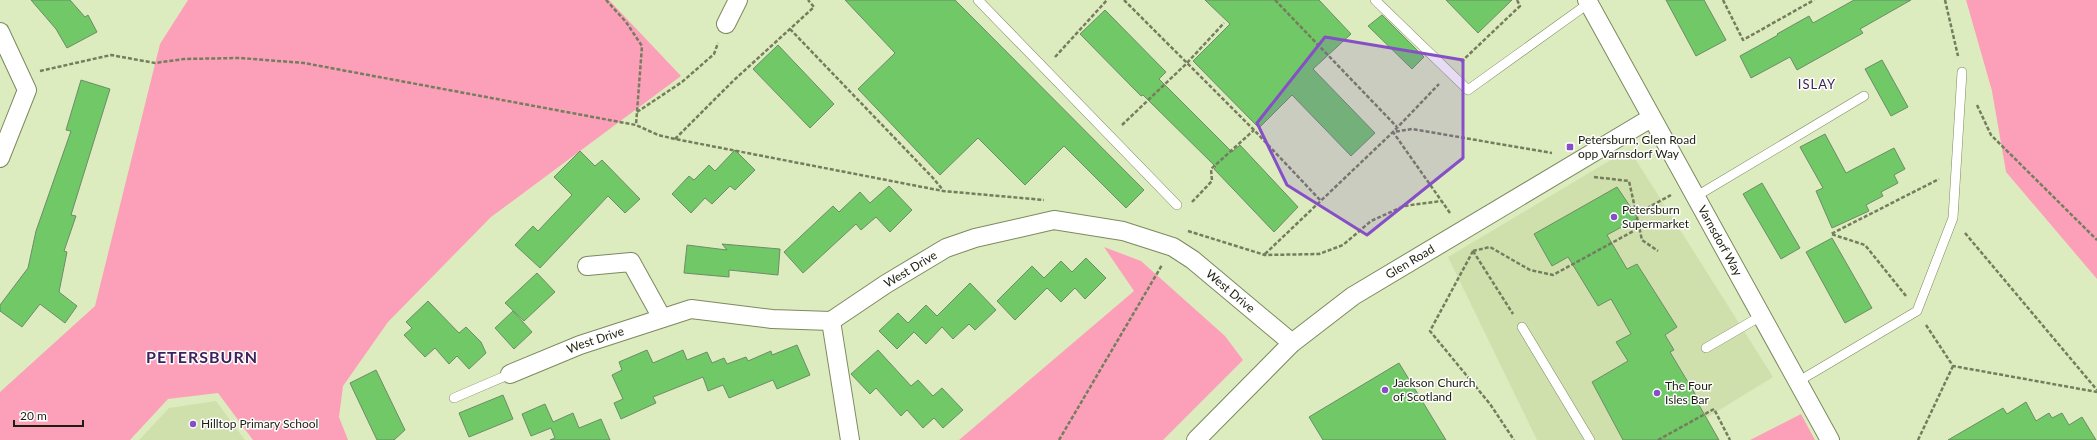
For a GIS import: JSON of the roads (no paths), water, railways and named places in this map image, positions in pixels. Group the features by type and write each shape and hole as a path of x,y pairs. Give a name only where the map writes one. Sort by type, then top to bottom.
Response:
{"street":[{"path":"726,24 738,0"},
{"name":"Varnsdorf Way","path":"1588,2 1761,316 1799,381 1830,440"},
{"path":"0,158 27,90 1,33"},
{"name":"Glen Road","path":"1196,440 1292,343 1353,296 1651,118"},
{"name":"West Drive","path":"510,374 580,345 691,309 772,319 831,321 886,284 946,248 975,238 1054,220 1123,231 1173,247 1193,260 1292,343"},
{"path":"588,266 630,262 662,318"},
{"path":"831,321 850,440"}],"lane":[{"path":"978,0 1177,205"},
{"path":"1375,0 1468,90 1588,2"},
{"path":"1799,381 1917,311 1953,218 1962,72"},
{"path":"1692,191 1864,96"},
{"path":"1706,348 1761,316"},
{"path":"1522,327 1590,440"},
{"path":"454,398 510,374"}],"place":[{"name":"Petersburn, Glen Road opp Varnsdorf Way","path":"1570,147"},
{"name":"Petersburn Supermarket","path":"1614,217"},
{"name":"Jackson Church of Scotland","path":"1385,390"},
{"name":"The Four Isles Bar","path":"1657,393"},
{"name":"Hilltop Primary School","path":"193,424"}],"district":[{"name":"ISLAY","path":"1817,84"},
{"name":"PETERSBURN","path":"202,357"}]}
